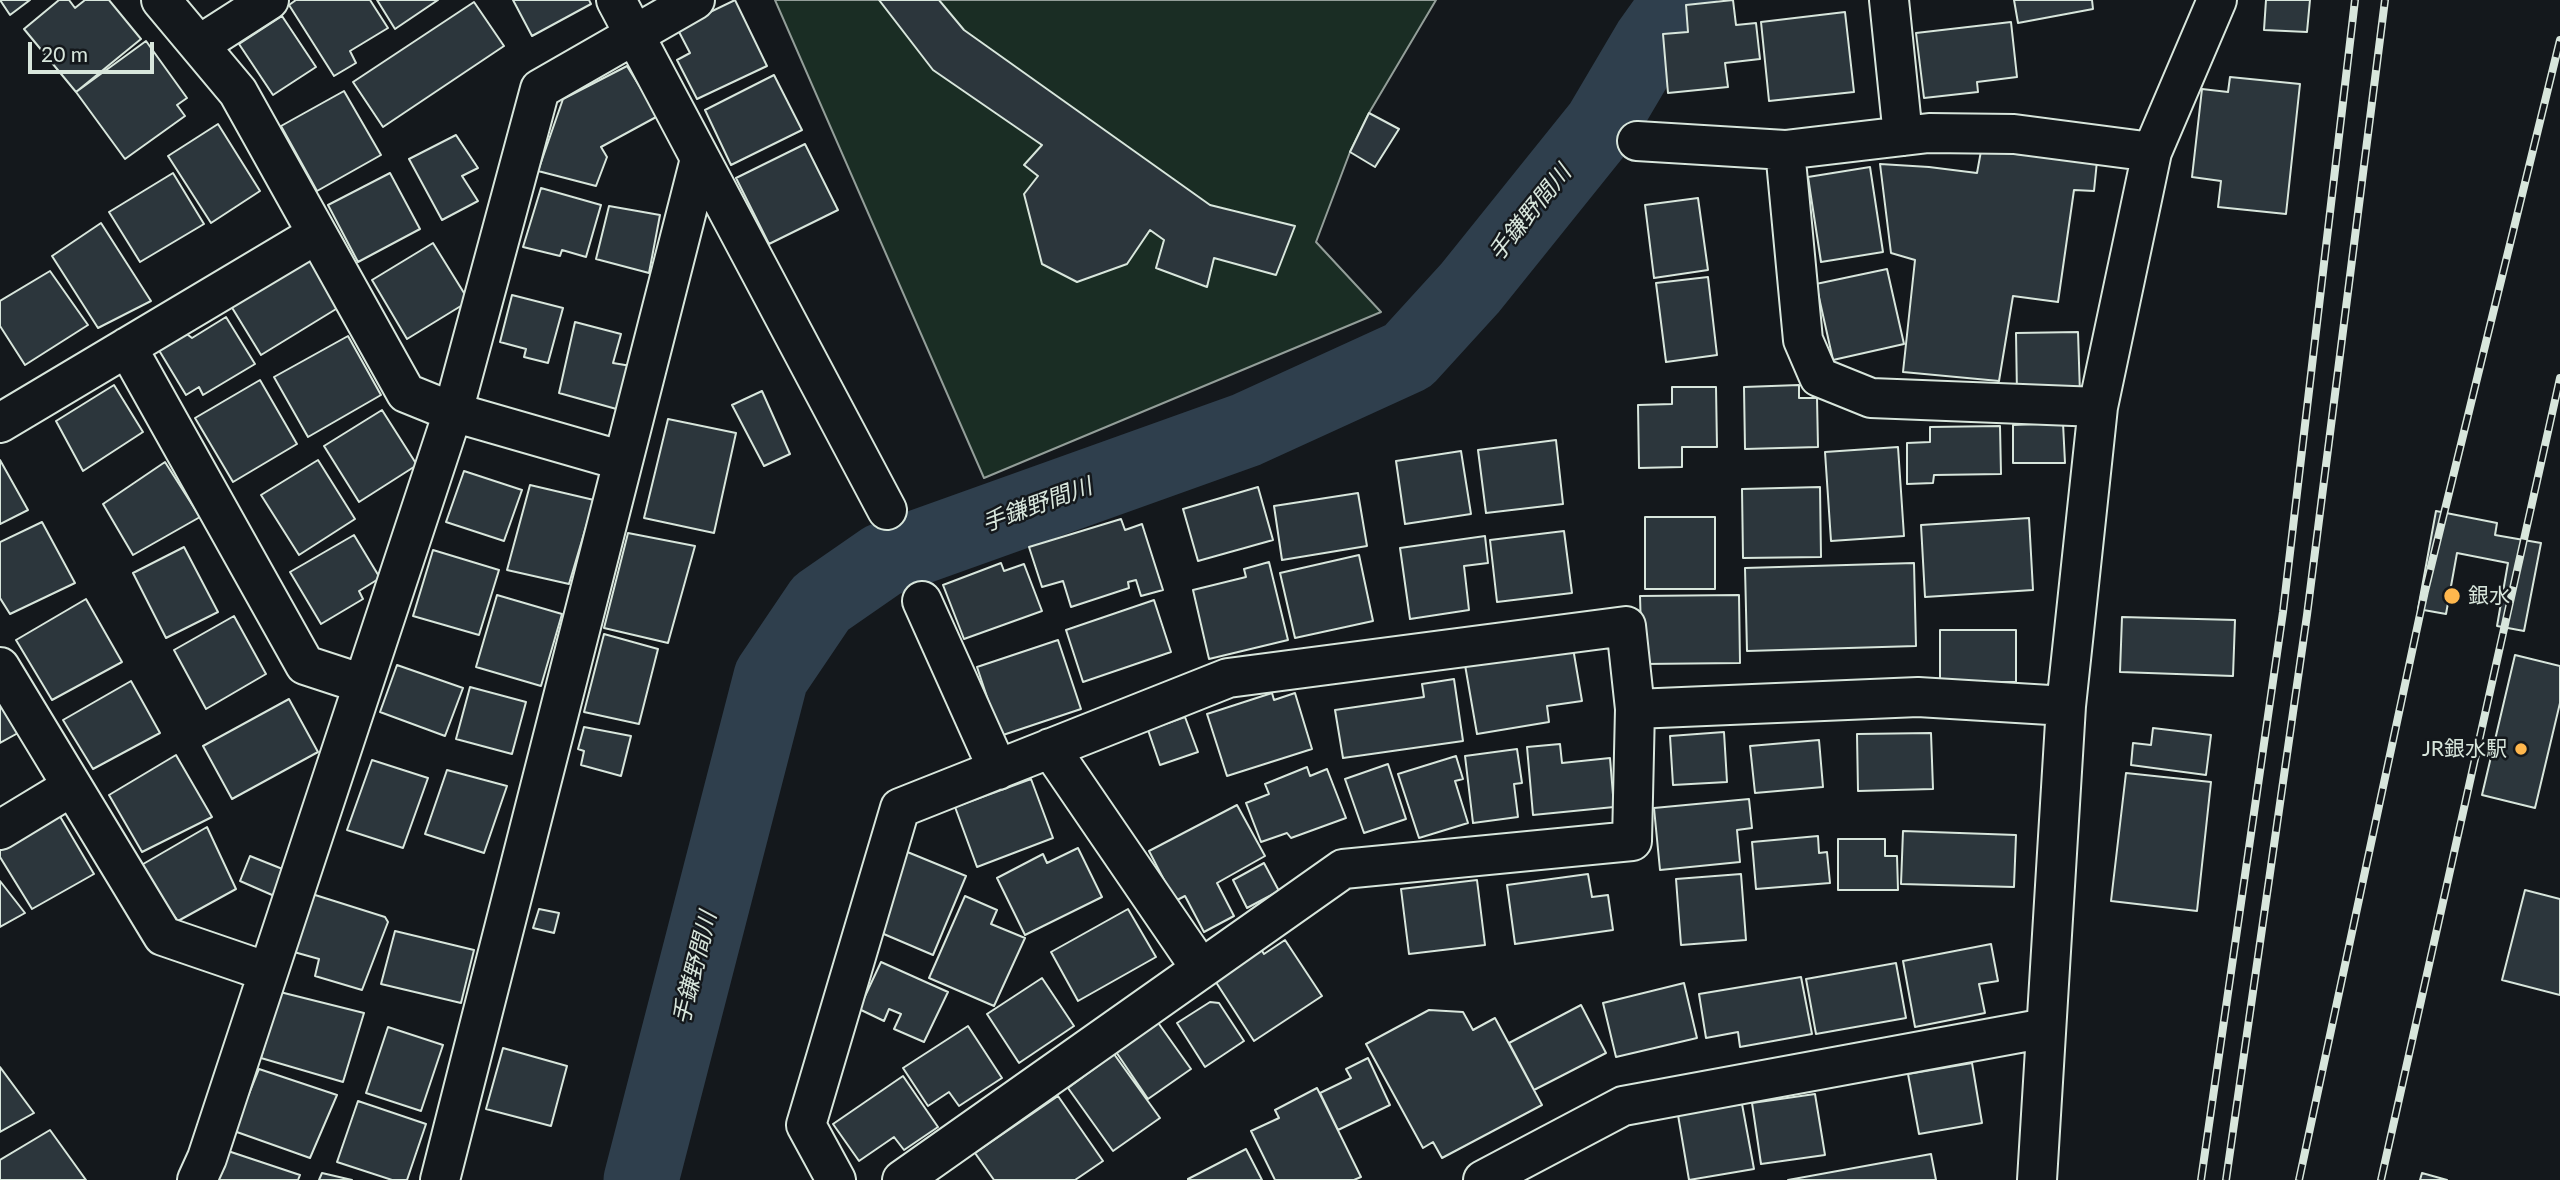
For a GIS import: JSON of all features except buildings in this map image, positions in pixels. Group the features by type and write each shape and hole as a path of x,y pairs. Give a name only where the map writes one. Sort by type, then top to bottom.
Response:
{"street":[{"path":"161,0 238,92 405,393 453,411 623,461"},
{"path":"199,45 269,0"},
{"path":"616,0 887,510"},
{"path":"197,1180 207,1158 453,411 540,89 695,0"},
{"path":"1889,0 1903,136"},
{"path":"2037,1180 2066,706 2098,407 2152,152 2217,0"},
{"path":"1637,141 1785,150 1929,133 2014,134 2152,152"},
{"path":"1785,150 1803,340 1819,377 1871,398 2098,407"},
{"path":"440,1180 700,159"},
{"path":"0,423 317,234"},
{"path":"127,347 304,665 363,684"},
{"path":"922,601 998,770"},
{"path":"836,1180 806,1125 900,808 1228,678 1626,626 1634,709 1632,841 1343,869 902,1180"},
{"path":"0,667 163,936 268,972"},
{"path":"1634,709 1918,697 2066,706"},
{"path":"1050,748 1201,969"},
{"path":"0,830 71,787"},
{"path":"1483,1180 1623,1106 2046,1028"}],"green space":[{"path":"775,0 1436,0 1369,113 1350,152 1316,242 1381,312 984,478"}],"waterway":[{"name":"手鎌野間川","path":"641,1180 771,677 821,603 883,560 1246,430 1408,356 1470,288 1601,125 1650,42 1680,0"}],"railway":[{"path":"2201,1180 2283,612 2355,0"},
{"path":"2226,1180 2307,615 2385,0"},
{"path":"2299,1180 2425,591 2560,40"},
{"path":"2381,1180 2560,378"}],"place":[{"name":"銀水","path":"2452,596"},
{"name":"JR銀水駅","path":"2521,749"}]}
